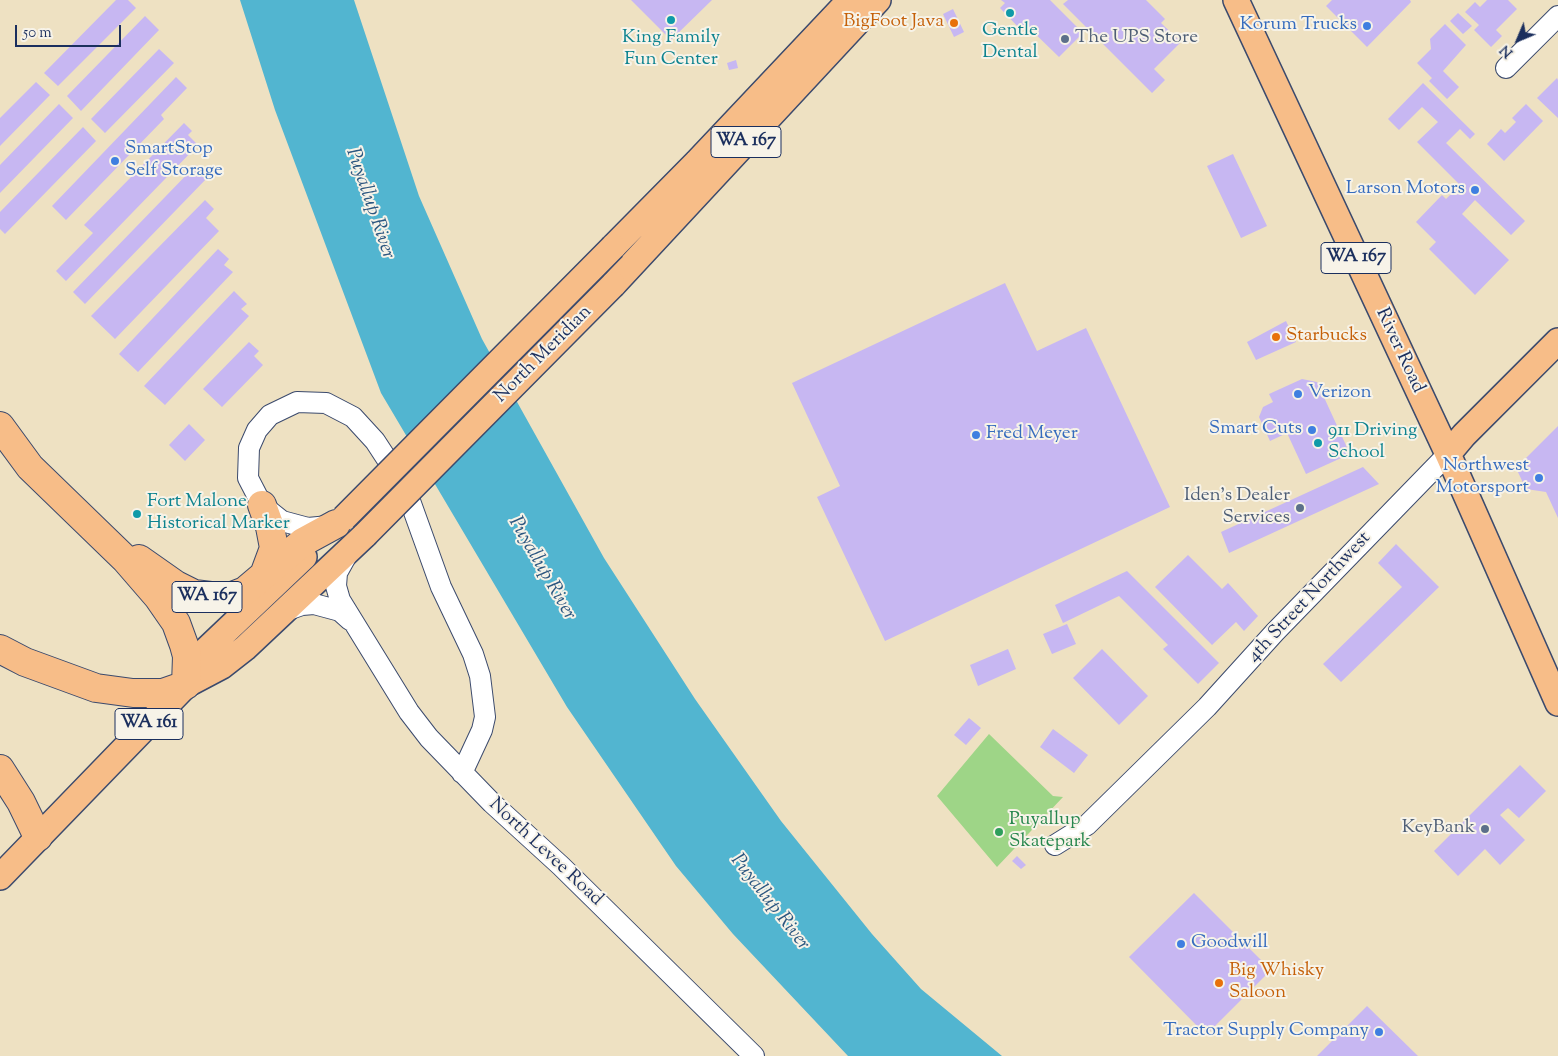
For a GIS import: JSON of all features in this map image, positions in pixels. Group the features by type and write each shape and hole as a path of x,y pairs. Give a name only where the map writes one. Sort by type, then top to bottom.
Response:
{"highway":[{"name":"WA 161","path":"0,426 30,467 126,560 158,597 176,622 187,656 186,685"},
{"path":"262,504 274,540 272,559 264,576"},
{"name":"WA 167","path":"80,515 158,573 194,594 214,598 227,598 245,591 303,542 340,521"},
{"name":"WA 167","path":"0,649 25,662 96,688 133,693 163,693 186,685"},
{"path":"0,768 21,802 38,837"}],"main road":[{"name":"North Meridian","path":"0,877 186,685 205,651 340,521 697,162 850,0"},
{"name":"North Meridian","path":"186,685 222,666 285,612 359,541 613,285 878,0"},
{"name":"River Road","path":"1236,0 1448,454 1558,703"},
{"name":"4th Street Northwest","path":"1448,454 1464,435 1558,341"}],"street":[{"path":"1506,68 1558,16"},
{"path":"340,521 308,528 294,525 278,518 262,504 248,478 249,448 263,422 287,405 317,401 336,406 352,417 386,455 406,487 441,587 474,654 480,676 485,717 482,730 462,773"},
{"name":"4th Street Northwest","path":"1055,844 1088,826 1207,707 1280,627 1448,454"},
{"path":"359,541 341,564 336,586 340,600 360,631"},
{"path":"285,612 302,605 326,605 340,611 360,631"},
{"name":"North Levee Road","path":"360,631 409,712 429,738 462,773 561,866 754,1056"}],"green space":[{"name":"Puyallup Skatepark","path":"989,734 1053,796 1063,797 997,867 937,796"}],"water":[{"name":"Puyallup River","path":"240,0 354,0 419,196 482,339 604,558 695,699 781,821 872,934 921,989 1002,1056 848,1056 733,934 676,866 567,707 381,393 275,110"}],"building":[{"path":"116,0 128,0 136,8 58,86 44,73"},
{"name":"King Family Fun Center","path":"631,0 712,0 671,40"},
{"path":"1001,0 1050,0 1083,33 1059,57 1026,25 1021,30 1000,8 1005,3"},
{"path":"1068,0 1146,0 1165,19 1161,23 1181,42 1154,69 1165,80 1152,93 1063,4"},
{"name":"Korum Trucks","path":"1332,0 1410,0 1411,2 1367,47 1326,6"},
{"path":"1487,0 1508,0 1517,9 1496,30 1502,36 1491,47 1474,30 1479,25 1465,12 1475,2 1480,7"},
{"name":"BigFoot Java","path":"953,9 964,32 954,37 943,14"},
{"path":"1458,13 1472,26 1463,34 1450,21"},
{"path":"145,16 159,30 81,111 67,96"},
{"path":"1445,24 1466,45 1443,71 1459,87 1447,99 1429,81 1432,78 1417,63 1431,49 1430,39"},
{"path":"159,49 174,63 105,133 91,119"},
{"path":"736,60 738,68 729,70 727,63"},
{"path":"176,77 187,88 161,115 164,119 66,220 52,206"},
{"path":"1557,78 1558,80 1558,118 1537,98"},
{"path":"36,82 50,95 0,146 0,118"},
{"name":"Larson Motors","path":"1423,83 1475,134 1470,139 1460,129 1446,143 1525,221 1511,235 1475,200 1462,214 1509,260 1475,295 1429,249 1436,242 1416,222 1442,195 1446,199 1460,185 1417,142 1438,122 1422,107 1399,130 1388,119"},
{"path":"59,104 73,118 0,193 0,165"},
{"path":"1526,104 1543,121 1504,161 1487,144 1501,129 1505,133 1516,122 1512,118"},
{"path":"184,123 192,131 188,135 198,145 66,281 56,271 93,233 84,225"},
{"path":"83,127 96,141 5,234 0,229 0,212"},
{"path":"1233,154 1267,226 1241,238 1207,166"},
{"path":"196,165 208,177 85,304 73,292"},
{"path":"205,200 214,209 206,218 219,231 115,339 91,316"},
{"path":"218,249 229,259 224,265 233,272 138,372 119,354"},
{"name":"Fred Meyer","path":"1005,283 1037,351 1086,328 1170,507 885,641 817,497 840,486 792,383"},
{"path":"234,291 247,304 241,309 249,316 165,405 144,386"},
{"name":"Starbucks","path":"1286,321 1296,342 1256,360 1247,342"},
{"path":"249,342 259,351 254,356 263,365 222,407 203,389"},
{"path":"1302,379 1317,382 1350,454 1306,474 1287,433 1270,441 1259,417 1263,407 1273,402 1269,394"},
{"path":"189,424 205,440 185,461 169,445"},
{"name":"Northwest Motorsport","path":"1558,426 1558,518 1546,492 1526,489 1516,468"},
{"name":"Iden's Dealer Services","path":"1363,467 1379,484 1229,553 1221,532"},
{"path":"1396,544 1439,587 1341,682 1323,664 1402,587 1378,563"},
{"path":"1188,555 1222,589 1228,583 1258,616 1244,631 1236,622 1212,645 1155,587"},
{"path":"1127,571 1219,663 1198,684 1163,649 1168,645 1119,596 1063,623 1055,605"},
{"path":"1067,624 1076,644 1052,654 1043,634"},
{"path":"1008,649 1016,669 978,686 970,665"},
{"path":"1102,649 1148,696 1119,725 1073,678"},
{"path":"969,718 981,728 966,745 954,735"},
{"path":"1053,729 1088,755 1074,773 1040,747"},
{"name":"KeyBank","path":"1520,765 1546,791 1519,818 1508,808 1500,815 1525,840 1500,865 1485,849 1458,876 1434,851"},
{"path":"1017,856 1026,865 1021,869 1012,861"},
{"path":"1194,893 1271,970 1206,1035 1129,957"},
{"path":"1367,1006 1418,1056 1317,1056"}],"place":[{"name":"Gentle Dental","path":"1010,13"},
{"name":"King Family Fun Center","path":"671,20"},
{"name":"BigFoot Java","path":"954,23"},
{"name":"Korum Trucks","path":"1367,26"},
{"name":"The UPS Store","path":"1065,39"},
{"name":"SmartStop Self Storage","path":"115,161"},
{"name":"Larson Motors","path":"1475,190"},
{"name":"Starbucks","path":"1276,337"},
{"name":"Verizon","path":"1298,394"},
{"name":"Smart Cuts","path":"1312,430"},
{"name":"Fred Meyer","path":"976,435"},
{"name":"911 Driving School","path":"1318,443"},
{"name":"Northwest Motorsport","path":"1539,478"},
{"name":"Iden's Dealer Services","path":"1300,508"},
{"name":"Fort Malone Historical Marker","path":"137,514"},
{"name":"KeyBank","path":"1485,829"},
{"name":"Puyallup Skatepark","path":"999,832"},
{"name":"Goodwill","path":"1181,944"},
{"name":"Big Whisky Saloon","path":"1219,983"},
{"name":"Tractor Supply Company","path":"1379,1032"}]}
